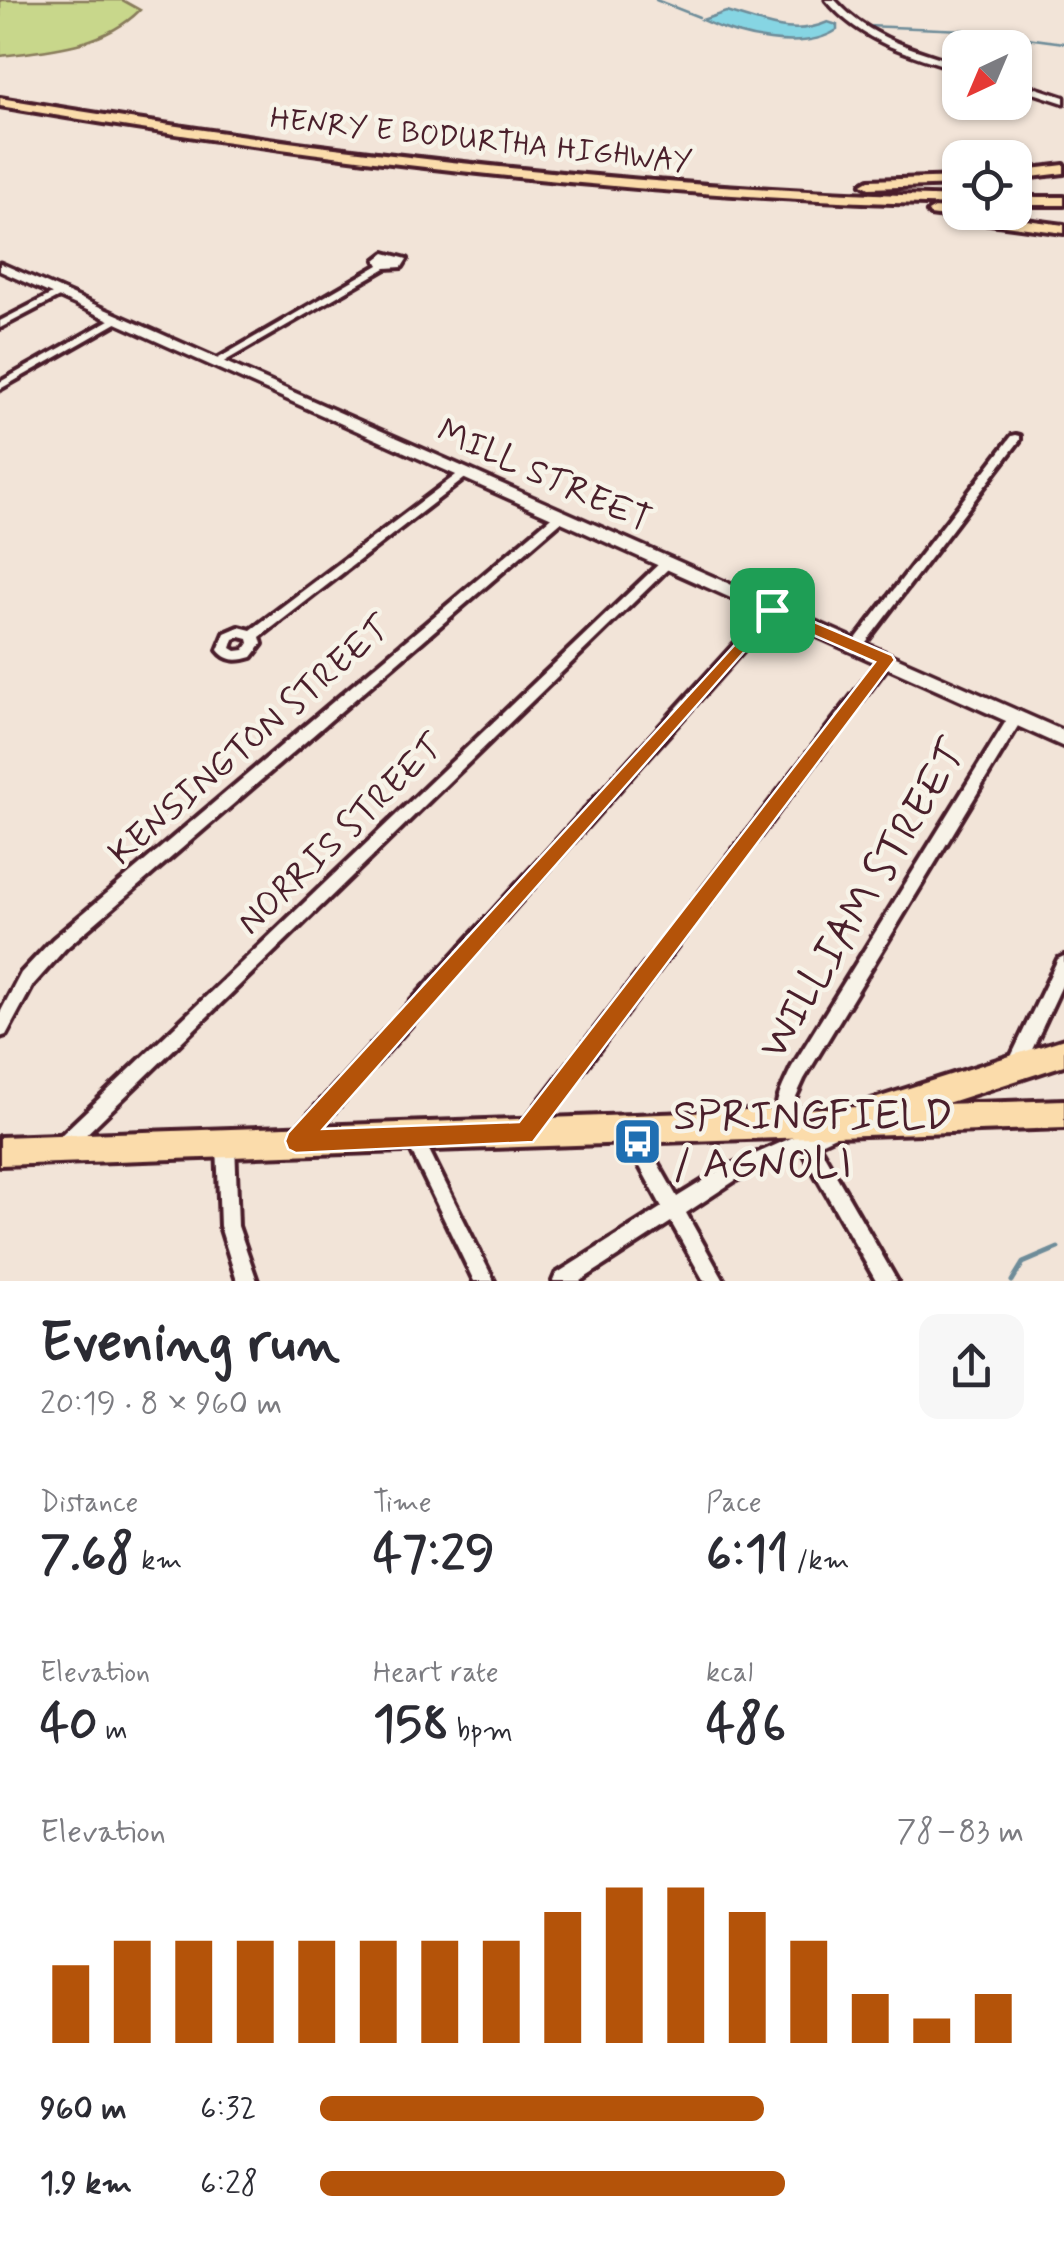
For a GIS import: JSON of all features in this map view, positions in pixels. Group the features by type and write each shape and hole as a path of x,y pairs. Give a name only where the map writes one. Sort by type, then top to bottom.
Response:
{"highway":[{"name":"HENRY E BODURTHA HIGHWAY","path":"0,92 360,150 679,179 942,189"},
{"name":"HENRY E BODURTHA HIGHWAY","path":"0,102 366,161 524,178 728,192 942,200"},
{"path":"1032,174 1064,170"},
{"path":"679,179 850,184 942,181"},
{"path":"1032,190 1064,190"},
{"path":"728,192 1064,229"},
{"path":"1032,201 1064,201"}],"main road":[{"path":"0,1152 630,1130 795,1132 849,1121 1064,1052"},
{"path":"849,1121 1064,1114"}],"street":[{"path":"830,0 845,20 864,33 942,61"},
{"path":"1032,90 1064,100"},
{"path":"216,362 384,266"},
{"name":"MILL STREET","path":"0,267 1064,739"},
{"path":"0,325 58,294"},
{"path":"0,386 116,319"},
{"path":"856,647 1016,438"},
{"path":"253,635 464,474"},
{"name":"KENSINGTON STREET","path":"0,1029 28,980 59,944 560,516"},
{"name":"NORRIS STREET","path":"58,1150 666,563"},
{"path":"296,1141 772,610"},
{"path":"524,1134 886,660"},
{"name":"WILLIAM STREET","path":"795,1132 785,1100 791,1084 1016,718"},
{"path":"1016,1066 1064,964"},
{"path":"630,1130 714,1281"},
{"path":"564,1281 795,1132 887,1281"},
{"path":"414,1138 484,1281"},
{"path":"226,1144 230,1226 247,1281"}],"green space":[{"path":"0,0 122,0 140,10 110,32 75,45 0,56"}],"water":[{"path":"726,12 789,29 828,22 837,25 837,30 806,41 770,40 702,20"}],"waterway":[{"path":"656,0 699,17"},
{"path":"866,26 965,30"},
{"path":"1032,39 1064,43"},
{"path":"1012,1281 1023,1263 1058,1248"}],"place":[{"name":"SPRINGFIELD / AGNOLI","path":"638,1141"}],"route":[{"path":"772,610 886,660 524,1134 296,1141 392,1035 772,610"}]}
